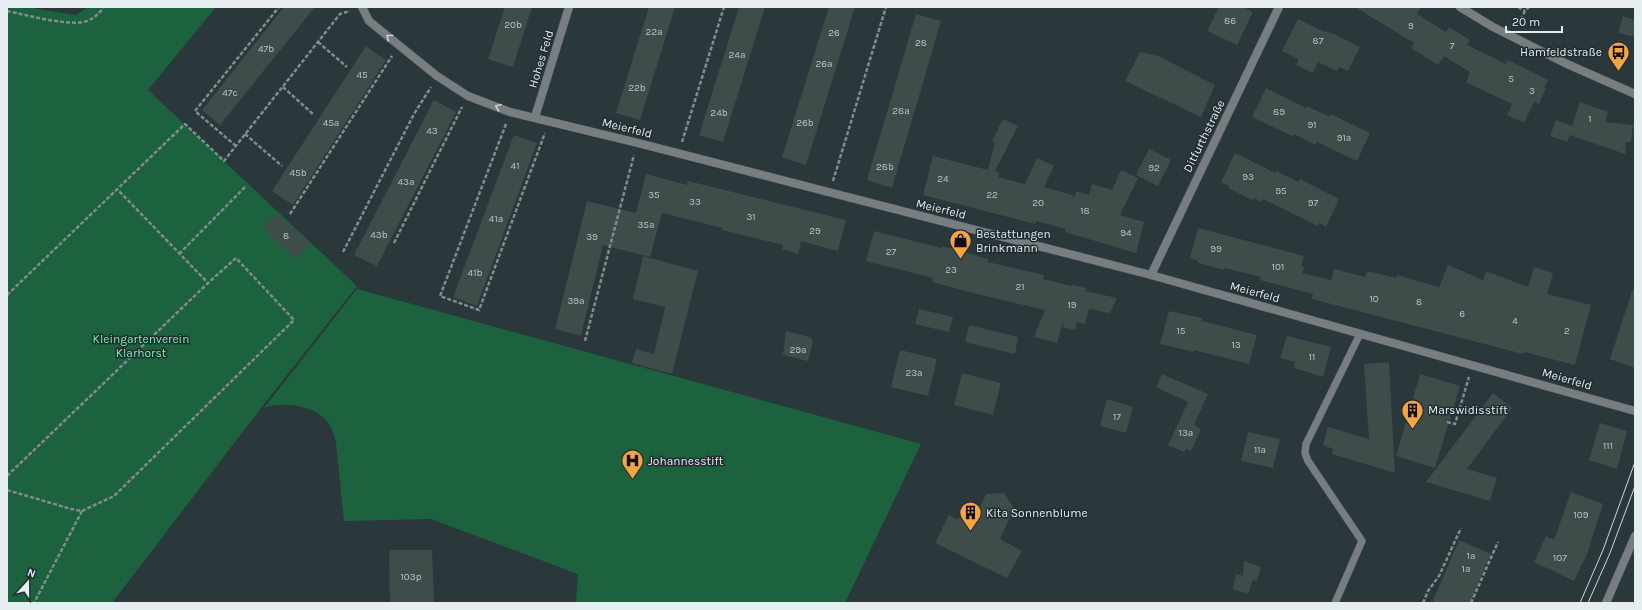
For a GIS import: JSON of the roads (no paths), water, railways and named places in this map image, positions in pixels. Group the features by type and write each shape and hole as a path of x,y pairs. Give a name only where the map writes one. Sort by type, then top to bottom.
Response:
{"street":[{"name":"Meierfeld","path":"362,7 369,21 438,76 468,96 510,112 638,143 1151,275 1635,410"},
{"name":"Hohes Feld","path":"535,118 569,7"},
{"name":"Ditfurthstraße","path":"1151,275 1279,7"},
{"path":"1460,7 1493,27 1635,94"},
{"path":"1606,603 1635,536"}],"lane":[{"path":"1335,603 1362,541 1308,461 1305,453 1306,444 1360,334"}],"tram line":[{"path":"1580,603 1603,550 1635,462"},
{"path":"1588,603 1610,553 1635,486"}],"place":[{"name":"Hamfeldstraße","path":"1618,72"},
{"name":"Bestattungen Brinkmann","path":"961,260"},
{"name":"Marswidisstift","path":"1412,430"},
{"name":"Johannesstift","path":"632,480"},
{"name":"Kita Sonnenblume","path":"971,532"}],"park label":[{"name":"Kleingartenverein Klarhorst","path":"141,346"}]}
